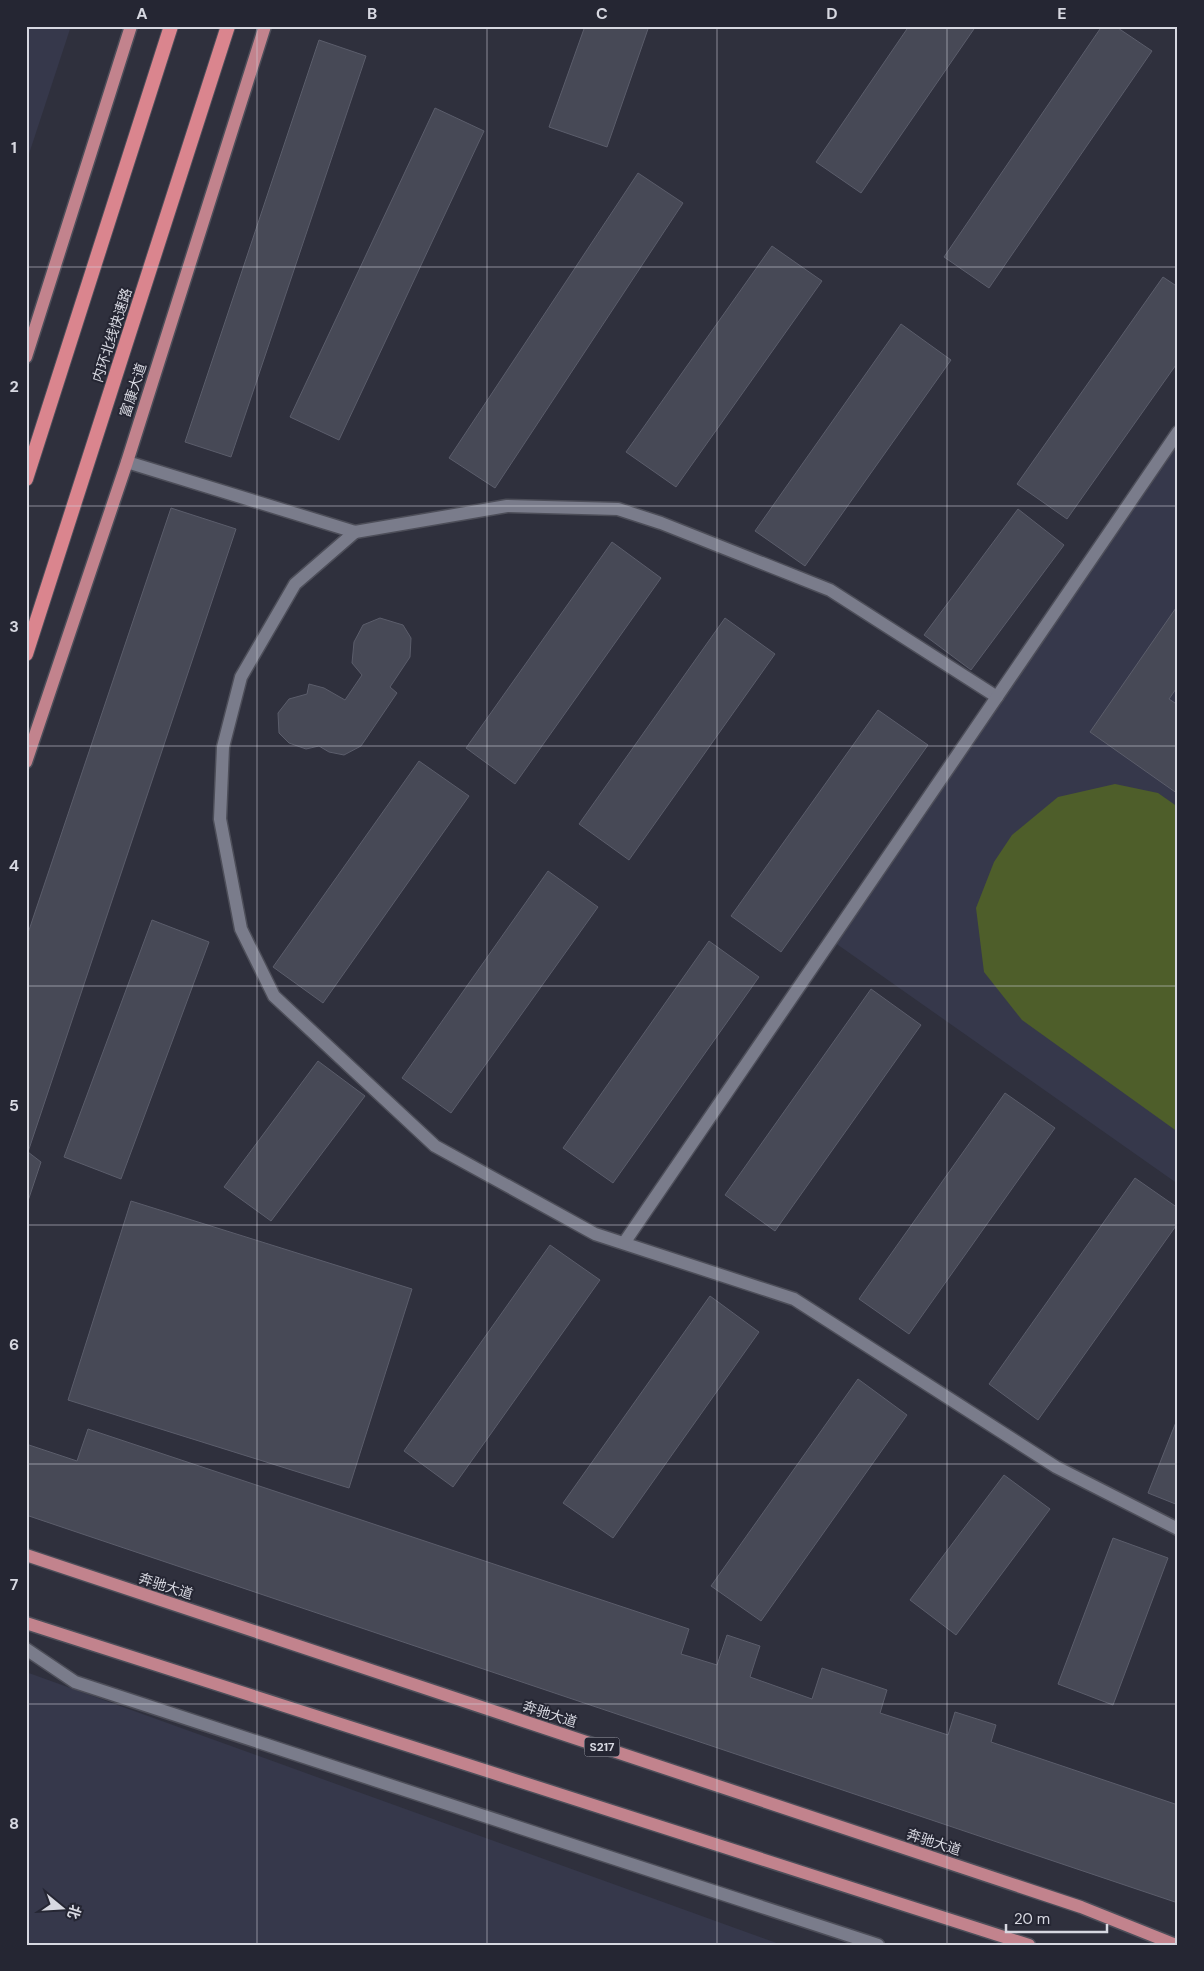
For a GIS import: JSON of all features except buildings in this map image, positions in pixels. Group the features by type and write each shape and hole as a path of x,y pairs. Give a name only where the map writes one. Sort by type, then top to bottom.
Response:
{"highway":[{"path":"26,478 171,26"},
{"name":"内环北线快速路","path":"26,654 228,26"}],"main road":[{"path":"26,357 131,26"},
{"name":"富康大道","path":"26,762 126,462 264,26"},
{"name":"奔驰大道","path":"26,1555 1081,1907 1176,1945"},
{"path":"26,1623 1029,1945"}],"street":[{"path":"624,1243 1178,432"},
{"path":"126,462 354,532 507,506 618,509 661,523 830,590 997,697"},
{"path":"354,532 295,584 241,676 223,747 220,818 241,929 274,996 435,1146 595,1234 794,1299 1056,1468 1178,1529"},
{"path":"26,1649 75,1682 878,1945"}],"shaded area":[{"path":"26,26 71,26 26,163"},
{"path":"1178,432 1178,1184 831,940"},
{"path":"26,1672 782,1945 26,1945"}],"green space":[{"path":"1115,784 1158,793 1178,807 1178,1132 1022,1020 984,972 976,908 994,862 1012,835 1058,797"}]}
